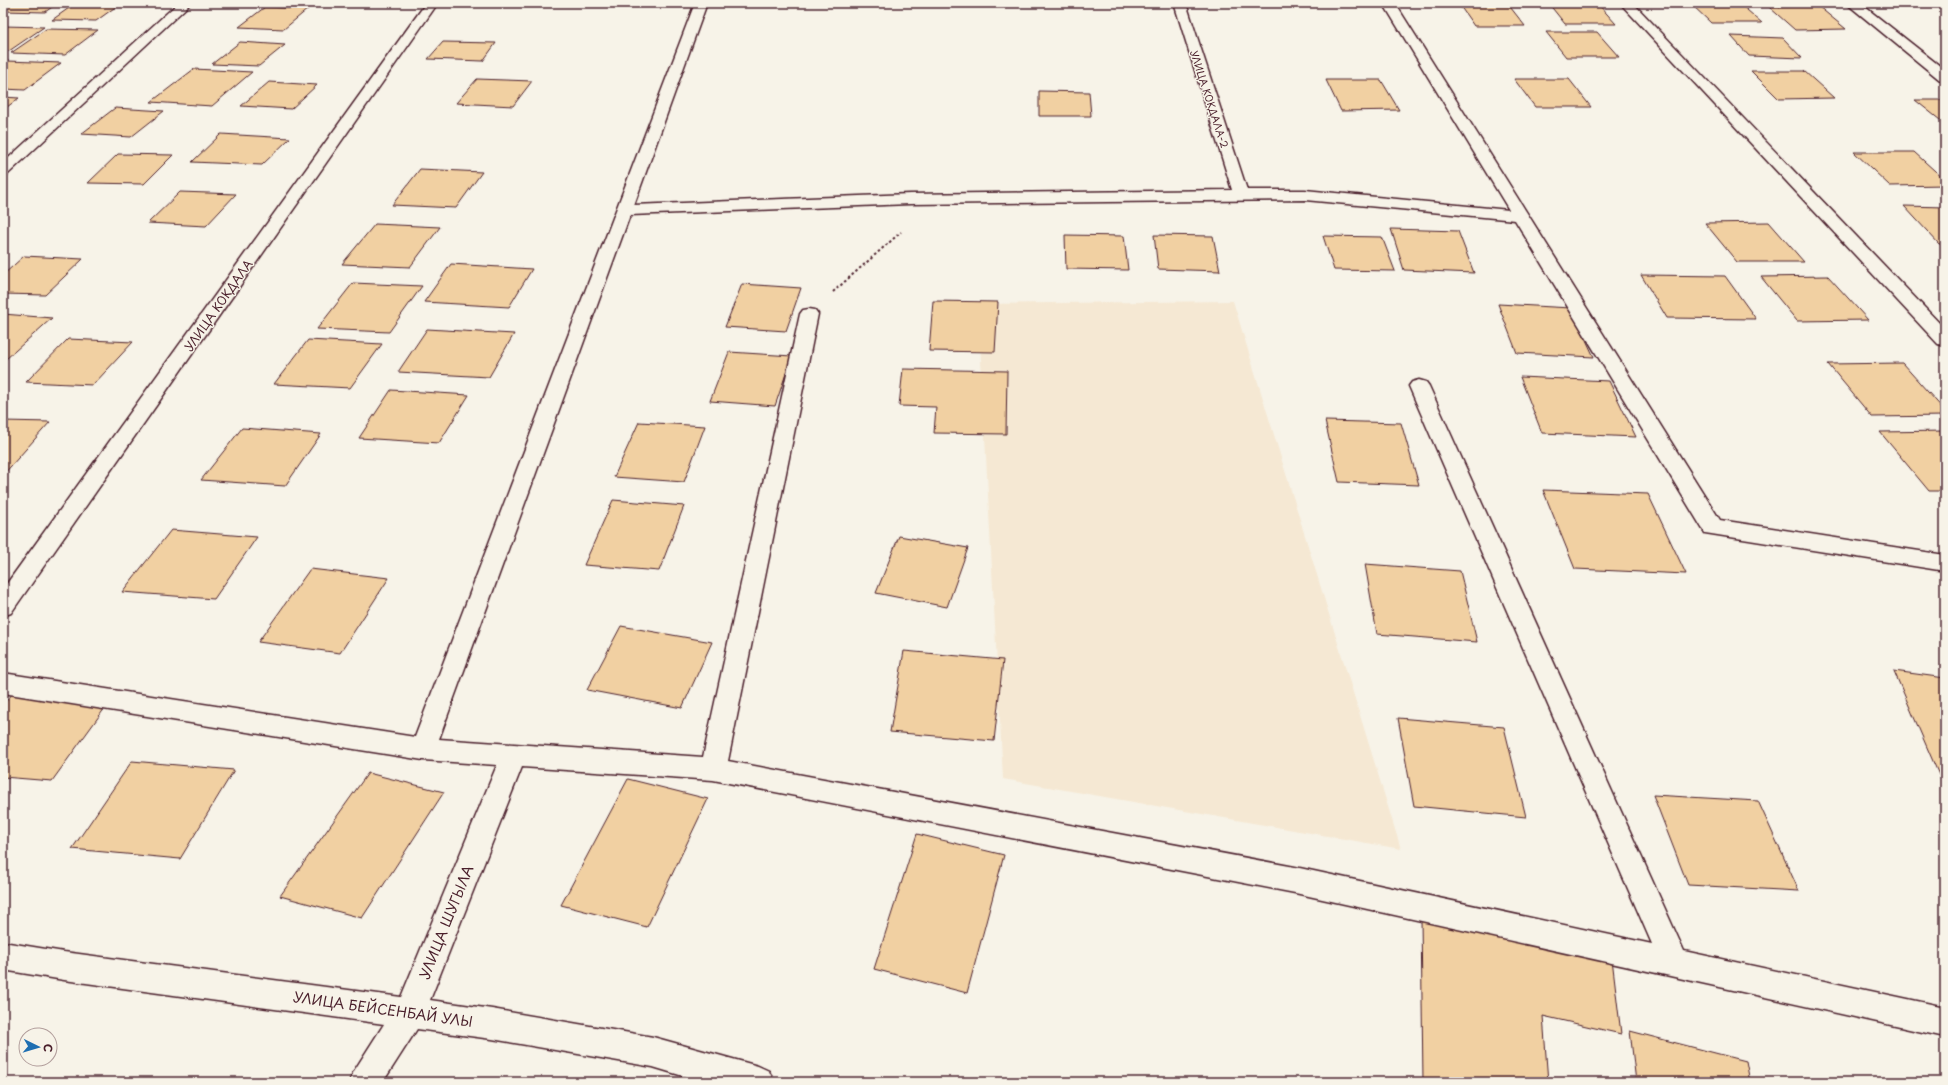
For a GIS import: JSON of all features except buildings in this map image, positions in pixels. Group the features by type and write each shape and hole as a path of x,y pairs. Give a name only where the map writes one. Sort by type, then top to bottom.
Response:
{"street":[{"path":"3,171 185,3"},
{"name":"УЛИЦА КОКДАЛА","path":"3,607 432,3"},
{"path":"423,749 626,210 701,3"},
{"name":"УЛИЦА КОКДАЛА-2","path":"1180,3 1241,195"},
{"path":"1389,3 1713,527 1945,563"},
{"path":"1626,3 1945,340"},
{"path":"1852,3 1945,77"},
{"path":"626,210 939,198 1305,195 1520,216"},
{"path":"713,770 809,314"},
{"path":"1419,386 1675,963"},
{"path":"3,683 423,749 713,770 1295,880 1945,1022"},
{"name":"УЛИЦА ШУГЫЛА","path":"365,1082 410,1012 514,755"},
{"name":"УЛИЦА БЕЙСЕНБАЙ УЛЫ","path":"3,956 64,966 492,1024 653,1052 758,1082"}],"path":[{"path":"809,314 939,198"}],"shaded area":[{"path":"1233,301 1401,849 1003,779 978,304"}]}
